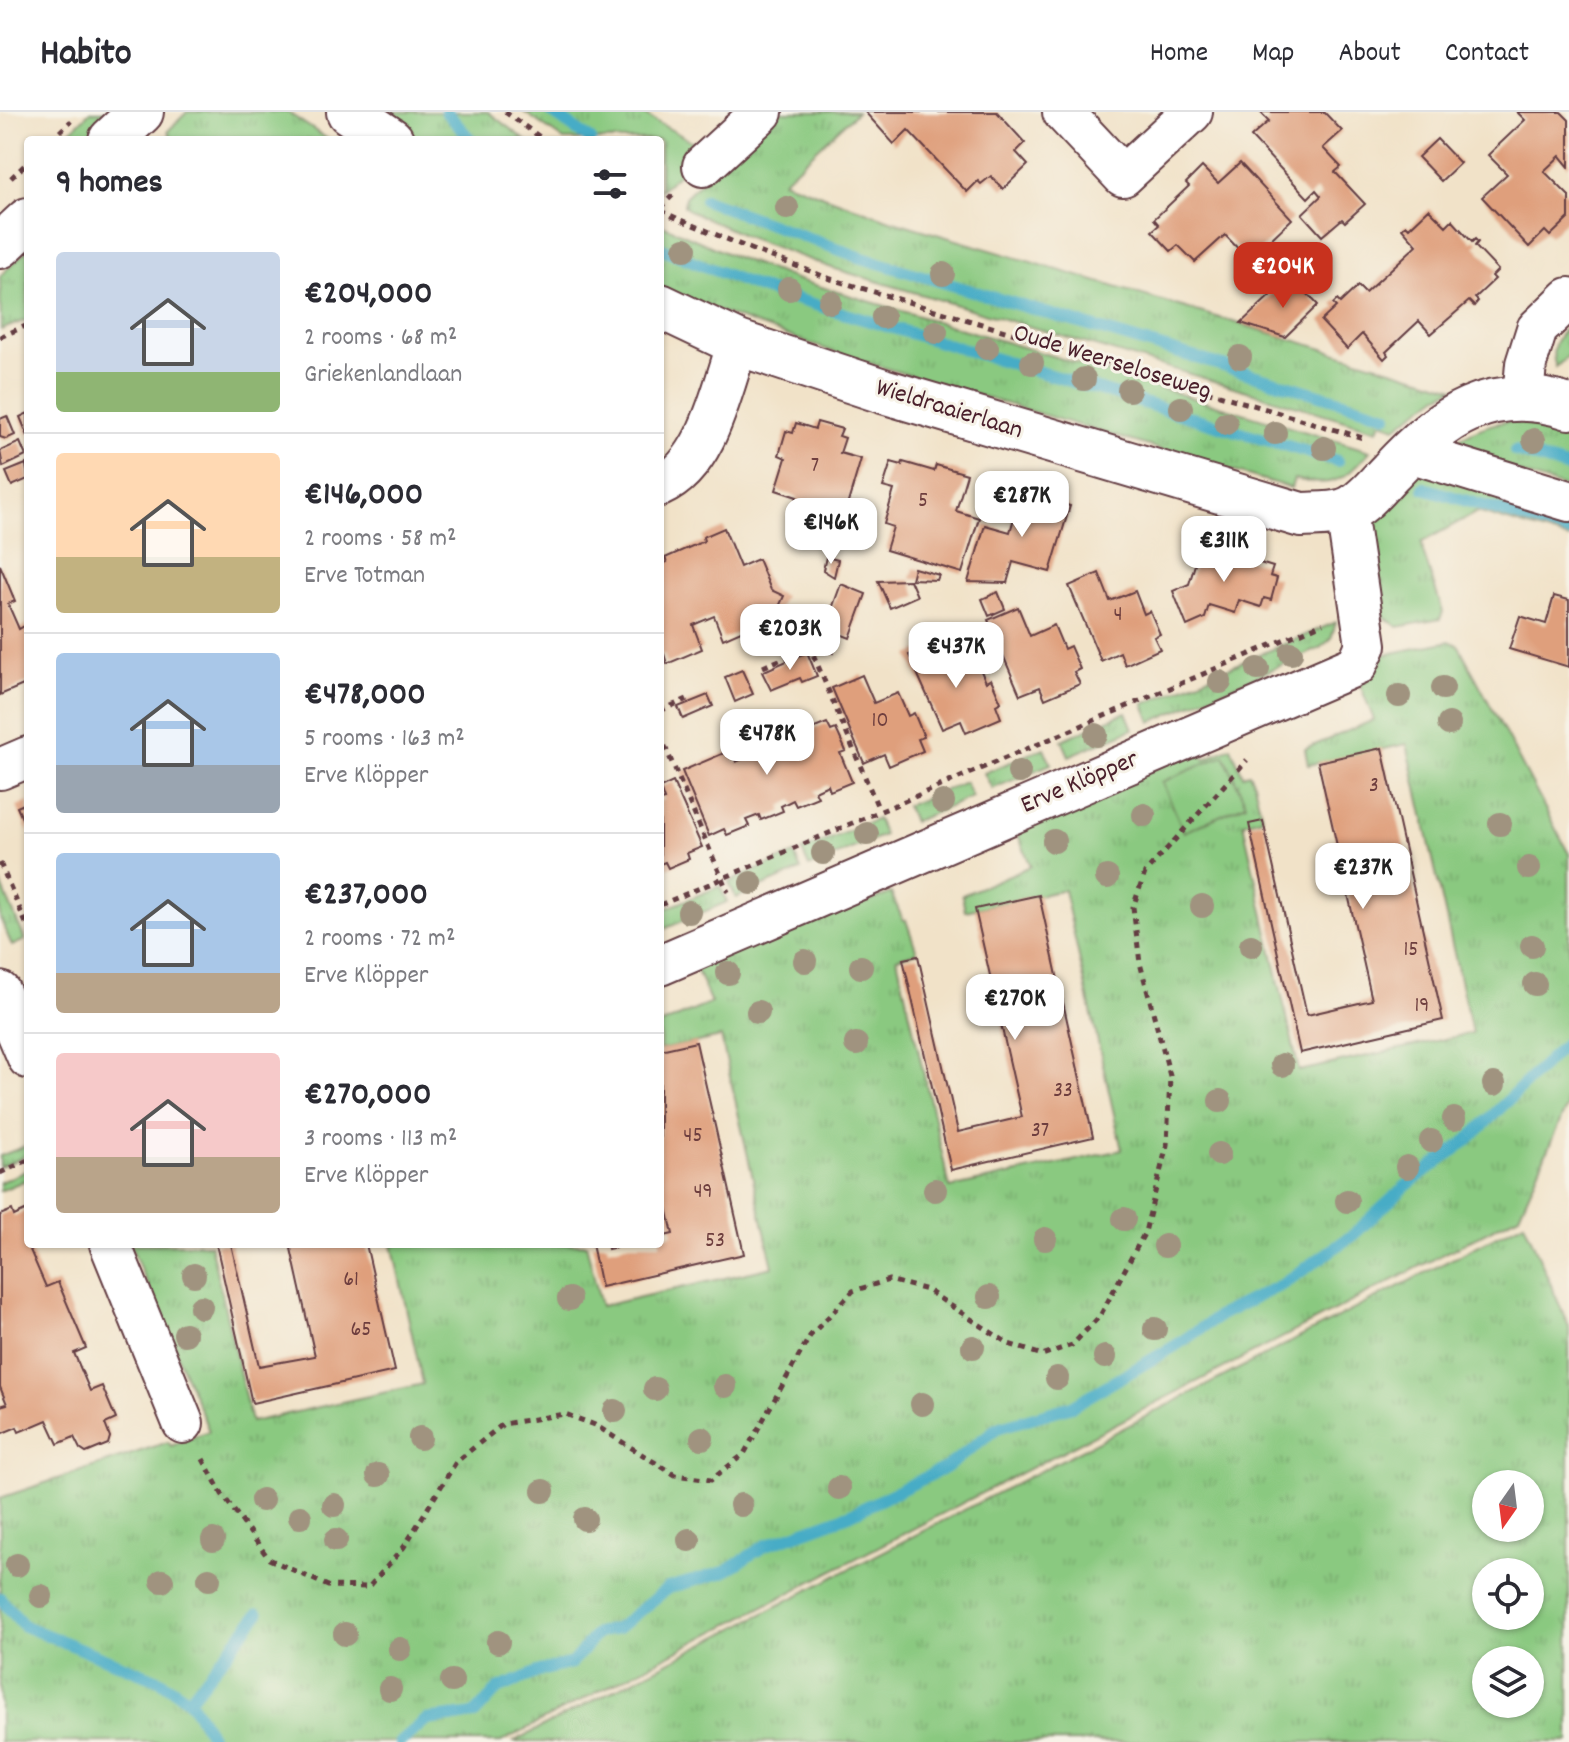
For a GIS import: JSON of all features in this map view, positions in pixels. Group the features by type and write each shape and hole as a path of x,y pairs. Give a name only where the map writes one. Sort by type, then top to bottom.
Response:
{"street":[{"path":"115,136 141,112"},
{"path":"349,112 385,136"},
{"path":"703,166 762,112"},
{"path":"1063,112 1123,176 1192,112"},
{"path":"0,246 24,224"},
{"path":"1523,398 1526,364 1537,329 1569,298"},
{"name":"Wieldraaierlaan","path":"664,308 738,343 883,391 1301,515 1346,511"},
{"path":"664,484 675,480 701,447 738,343"},
{"path":"1346,511 1371,493 1409,452 1443,423 1477,404 1523,398 1569,407"},
{"path":"1409,452 1569,501"},
{"name":"Erve Klöpper","path":"664,963 1357,665 1366,645 1346,511"},
{"path":"0,769 24,759"},
{"path":"0,992 24,1049"},
{"path":"112,1248 183,1423"}],"path":[{"path":"55,136 80,112"},
{"path":"505,112 538,136"},
{"path":"9,180 24,166"},
{"name":"Oude Weerseloseweg","path":"664,213 831,279 1409,452"},
{"path":"0,337 24,327"},
{"path":"664,903 1361,607"},
{"path":"763,667 810,647 879,810"},
{"path":"664,709 687,699"},
{"path":"664,744 744,928"},
{"path":"183,1423 222,1494 269,1559 328,1586 369,1587 404,1547 456,1462 503,1424 565,1414 595,1425 675,1475 711,1480 744,1454 810,1336 853,1291 889,1280 927,1290 1009,1344 1042,1355 1072,1345 1100,1316 1145,1232 1167,1145 1170,1076 1140,963 1133,907 1145,873 1255,750"},
{"path":"0,863 24,919"},
{"path":"0,1173 24,1162"}],"green space":[{"path":"90,112 117,112 92,136 65,136"},
{"path":"187,112 287,112 323,136 170,136 168,131"},
{"path":"376,112 488,112 520,136 412,136"},
{"path":"524,112 639,112 702,147 699,157 664,187 664,136 558,136"},
{"path":"775,112 857,112 783,181 893,221 1455,388 1439,395 1396,427 1381,422 1378,430 832,268 745,236 684,206 685,197"},
{"path":"664,226 798,280 1370,451 1337,480 1319,483 1294,479 1291,488 848,357 664,289"},
{"path":"24,253 24,321 1,330 0,276"},
{"path":"1569,325 1569,355 1556,367 1553,355 1555,344"},
{"path":"1534,418 1569,426 1569,489 1443,449 1486,426"},
{"path":"1423,467 1569,511 1569,539 1477,512 1422,542 1443,612 1440,619 1398,627 1377,612 1366,526 1371,517"},
{"path":"1336,622 1331,639 1319,649 1151,722 1144,704"},
{"path":"1450,641 1459,646 1569,854 1569,1101 1519,1215 501,1742 0,1742 0,1498 168,1442 171,1446 209,1431 132,1248 211,1248 251,1422 423,1384 393,1248 587,1248 601,1306 773,1267 721,1037 664,1049 664,1023 711,1003 695,966 858,896 863,904 891,893 903,920 906,920 917,952 897,958 950,1188 1122,1150 1064,890 965,911 962,895 1031,866 1015,828 1199,750 1205,759 1231,747 1243,775 1249,773 1254,783 1262,818 1243,823 1299,1071 1472,1033 1407,744 1308,765 1305,749 1374,720 1359,682 1374,671 1383,655"},
{"path":"1126,712 1133,729 1069,756 1062,740"},
{"path":"1044,748 1051,764 992,789 984,773"},
{"path":"1224,755 1246,804 1184,832 1162,782"},
{"path":"965,782 972,797 913,822 906,806"},
{"path":"877,819 884,835 809,867 802,851"},
{"path":"794,854 801,870 736,898 729,882"},
{"path":"0,881 24,940 12,946 0,918"},
{"path":"720,886 727,902 664,929 664,909"},
{"path":"24,1147 24,1157 0,1167 0,1156"},
{"path":"24,1172 24,1181 0,1191 0,1182"},
{"path":"1524,1222 1569,1327 1569,1742 513,1742"}],"building":[{"path":"865,112 997,112 1025,143 1016,152 1028,165 1003,189 991,176 981,184 978,181 967,192 908,130 894,144"},
{"path":"1260,112 1324,112 1342,131 1323,148 1341,167 1335,172 1365,204 1345,222 1342,219 1322,236 1302,214 1321,196 1316,190 1308,198 1251,137 1269,121"},
{"path":"1517,112 1561,112 1569,120 1569,167 1560,156 1544,171 1569,196 1569,218 1550,236 1545,231 1529,247 1482,197 1507,174 1488,155 1525,120"},
{"path":"1437,139 1460,163 1441,181 1418,157"},
{"path":"1240,163 1292,219 1249,260 1225,235 1195,262 1178,245 1171,251 1152,231 1159,225 1154,219 1189,186 1186,183 1202,167 1218,183"},
{"path":"1429,209 1446,226 1452,220 1472,242 1475,239 1478,242 1475,246 1498,270 1492,276 1495,279 1475,298 1478,301 1474,306 1469,301 1431,334 1419,321 1386,352 1388,355 1384,359 1362,334 1347,349 1321,321 1336,307 1333,304 1337,300 1340,303 1358,286 1365,293 1417,245 1402,228 1406,225 1409,228"},
{"path":"1291,276 1318,305 1285,337 1241,323"},
{"path":"7,416 15,435 6,439 0,437 0,419"},
{"path":"817,422 842,429 839,436 845,438 840,453 861,459 836,543 787,529 797,497 776,490 786,458 779,455 786,431 793,433 796,423 815,429"},
{"path":"20,442 24,457 3,467 0,451"},
{"path":"891,462 902,465 903,462 934,471 936,465 967,474 956,511 979,518 962,573 886,550 893,527 884,524 894,490 883,487"},
{"path":"24,465 24,481 12,486 6,472"},
{"path":"1028,487 1054,494 1052,501 1070,506 1050,572 1013,562 1007,583 968,582 985,525 1010,532 1022,491 1026,493"},
{"path":"724,528 740,567 758,559 771,590 784,596 772,622 760,617 746,622 748,628 723,639 714,616 693,625 702,649 667,664 664,654 665,558 704,541 703,537"},
{"path":"1201,545 1273,567 1270,576 1277,578 1271,600 1264,598 1261,607 1239,600 1235,613 1209,605 1205,618 1187,626 1173,591 1189,584"},
{"path":"826,557 838,560 834,577 823,570"},
{"path":"0,565 15,601 8,604 19,629 24,626 24,685 0,695"},
{"path":"914,568 939,575 937,580 911,579"},
{"path":"1099,573 1110,601 1135,591 1144,614 1150,611 1160,634 1154,637 1160,649 1125,665 1120,652 1101,661 1069,586"},
{"path":"910,580 917,596 890,608 878,581"},
{"path":"841,584 866,594 850,638 825,628"},
{"path":"998,592 1005,609 989,616 982,599"},
{"path":"1554,596 1569,600 1569,667 1509,649 1520,616 1546,624"},
{"path":"1018,607 1030,636 1054,625 1064,649 1070,646 1080,669 1074,672 1080,684 1045,699 1040,687 1020,695 988,620"},
{"path":"823,632 840,639 833,653 816,646"},
{"path":"940,642 951,670 976,660 986,682 991,679 1001,702 996,705 1001,718 966,733 961,721 942,729 909,655"},
{"path":"807,652 817,676 802,682 800,678 771,690 762,672"},
{"path":"742,670 753,694 735,702 725,677"},
{"path":"862,675 874,703 898,693 908,716 914,713 924,737 918,739 923,751 889,766 884,754 864,763 832,688"},
{"path":"708,695 713,706 683,719 678,707"},
{"path":"800,721 805,732 827,723 831,731 836,729 846,751 840,753 852,782 830,791 828,785 815,791 818,797 796,806 793,800 781,806 783,811 761,820 759,815 746,820 749,826 727,835 724,829 709,836 682,771 731,750 736,762 756,753 751,742"},
{"path":"1382,748 1443,1020 1300,1053 1249,824 1263,821 1307,1015 1372,1000 1318,762"},
{"path":"673,782 702,847 687,853 689,859 668,868 664,862 664,786"},
{"path":"24,804 24,823 17,807"},
{"path":"1039,895 1093,1137 951,1170 903,959 918,956 958,1132 1022,1117 975,909"},
{"path":"696,1042 744,1254 601,1287 593,1248 664,1248 664,1236 673,1234 664,1195 664,1049"},
{"path":"12,1210 14,1216 24,1211 24,1248 35,1248 30,1250 46,1287 58,1282 86,1348 74,1353 90,1391 102,1386 116,1419 105,1424 110,1437 108,1444 86,1453 74,1437 58,1444 47,1420 19,1432 17,1427 0,1434 0,1406 7,1404 0,1387 0,1215"},
{"path":"217,1248 232,1248 259,1366 315,1356 291,1248 367,1248 395,1371 252,1403"}],"waterway":[{"path":"446,112 467,136"},
{"path":"551,112 585,136"},
{"path":"705,200 862,258 1387,415"},
{"path":"664,250 759,288 1337,461"},
{"path":"1515,451 1569,468"},
{"path":"1424,488 1569,532"},
{"path":"400,1742 426,1720 475,1714 498,1689 540,1671 572,1663 597,1633 618,1628 668,1588 724,1572 766,1545 849,1515 947,1467 997,1428 1072,1406 1175,1346 1222,1314 1283,1284 1353,1235 1406,1186 1468,1140 1569,1040"},
{"path":"0,1598 24,1626 161,1681 189,1700"},
{"path":"211,1742 209,1732 189,1700 258,1614"}]}
